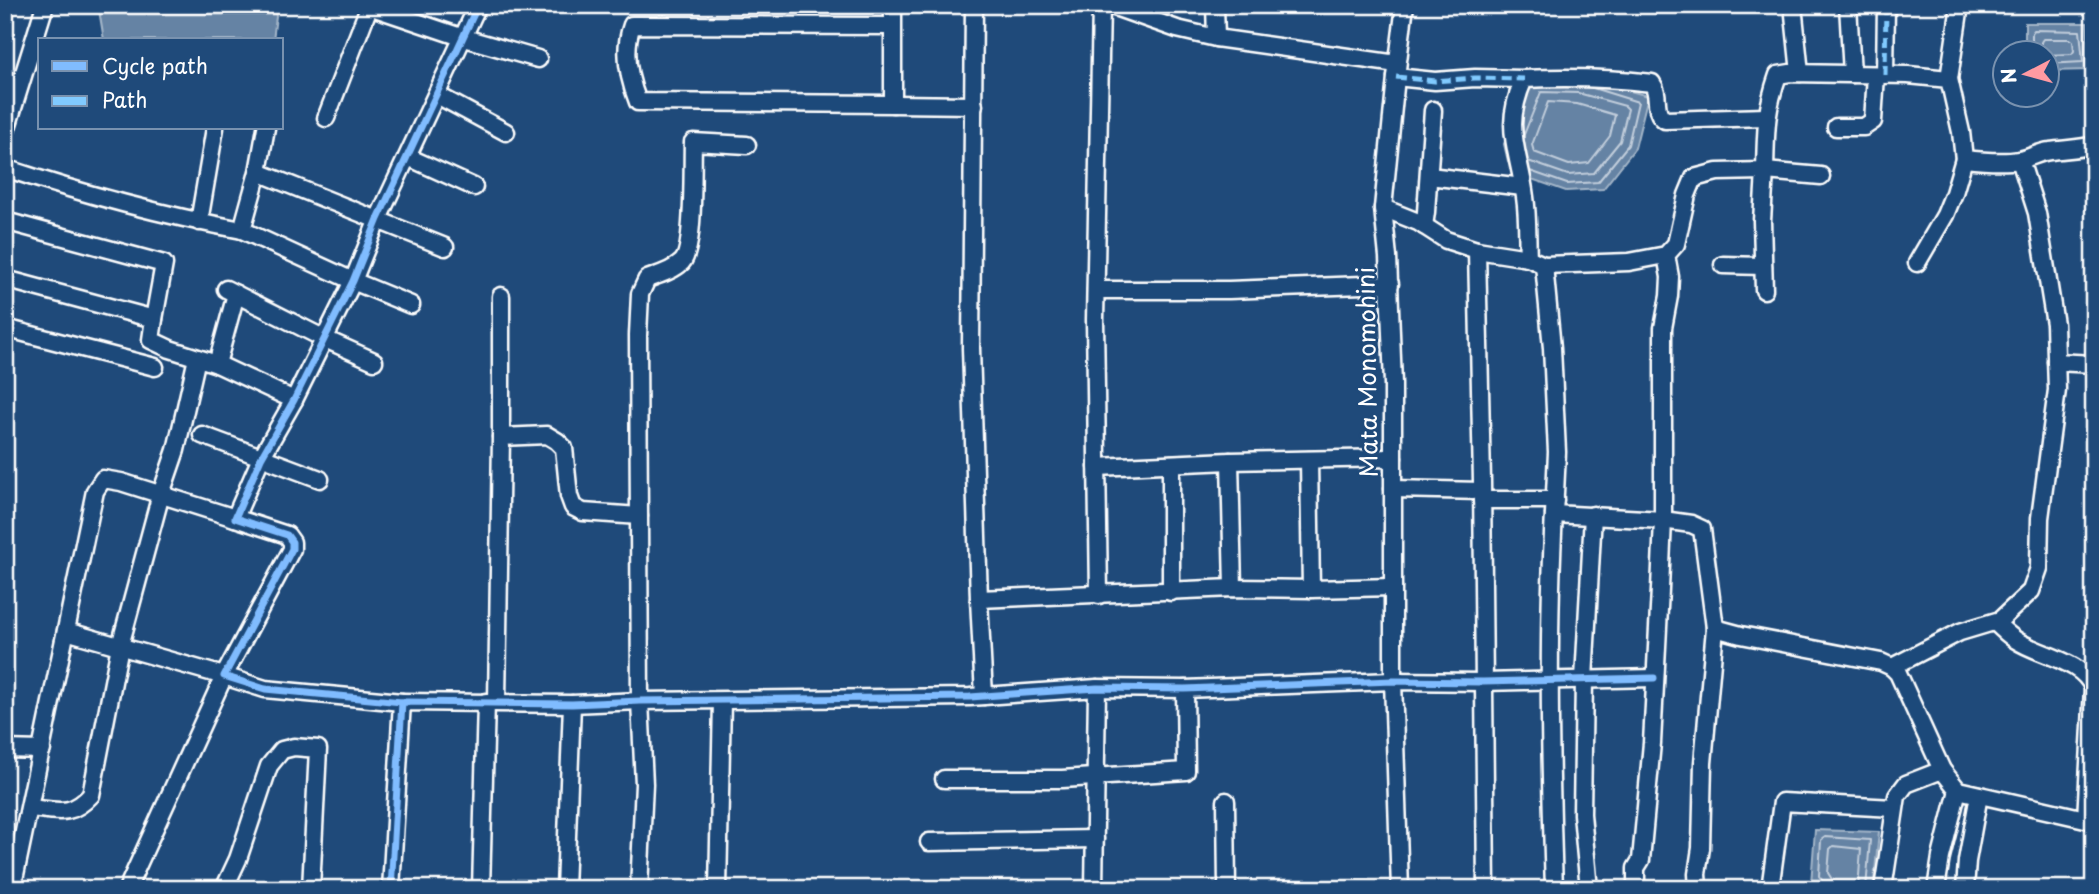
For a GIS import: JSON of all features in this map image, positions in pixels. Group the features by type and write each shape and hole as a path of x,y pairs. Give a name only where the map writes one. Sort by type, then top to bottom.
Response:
{"street":[{"path":"5,134 46,5"},
{"path":"235,518 261,458 295,400 325,339 461,37 478,5"},
{"path":"893,5 893,104"},
{"path":"974,5 971,348 984,696"},
{"path":"1099,594 1096,290 1101,5"},
{"path":"1109,5 1177,29 1397,71 1435,81 1556,77 1616,79 1652,83 1656,88 1658,114 1665,120 1766,117"},
{"path":"1215,5 1216,38"},
{"name":"Mata Monomohini","path":"1400,889 1393,681 1393,384 1390,284 1383,208 1405,5"},
{"path":"1793,5 1800,73"},
{"path":"1848,5 1852,74"},
{"path":"1836,127 1864,127 1873,121 1881,75 1886,5"},
{"path":"1917,263 1945,215 1964,159 1949,79 1960,5"},
{"path":"326,118 368,6 538,59"},
{"path":"893,26 632,24 628,36 628,78 638,102 974,105"},
{"path":"1764,290 1762,220 1766,117 1779,75 1852,74 1949,79"},
{"path":"1524,79 1516,96 1512,121 1514,146 1523,187 1528,258"},
{"path":"437,94 506,132"},
{"path":"1423,226 1433,110"},
{"path":"199,222 215,130"},
{"path":"242,230 258,172 266,130"},
{"path":"639,889 644,785 640,701 640,294 647,279 669,271 683,262 690,243 692,142 747,145"},
{"path":"1964,159 2020,160 2051,150 2079,149 2094,145"},
{"path":"408,157 474,187"},
{"path":"1892,667 1960,632 2000,620 2031,591 2039,568 2040,519 2057,390 2055,324 2037,214 2020,160"},
{"path":"5,168 56,185 199,222 242,230 411,305"},
{"path":"1383,208 1418,222 1446,240 1477,250 1528,258 1544,265 1629,262 1666,255 1676,244 1693,178 1717,172 1765,171 1821,176"},
{"path":"258,172 444,247"},
{"path":"1429,176 1523,187"},
{"path":"5,221 164,264 151,340 217,364 295,400"},
{"path":"1477,250 1486,889"},
{"path":"1636,889 1636,868 1641,860 1652,743 1663,520 1664,328 1670,278 1666,255"},
{"path":"1544,265 1552,348 1556,439 1550,680 1553,889"},
{"path":"1723,265 1763,266"},
{"path":"5,279 154,319"},
{"path":"1096,290 1229,290 1390,284"},
{"path":"217,364 231,291 374,361"},
{"path":"481,889 501,437 501,296"},
{"path":"5,328 155,366"},
{"path":"30,808 69,812 81,806 91,795 120,646 161,494 176,450 197,358"},
{"path":"2056,362 2094,364"},
{"path":"202,435 320,479"},
{"path":"501,437 547,435 564,447 569,496 573,507 583,512 639,516"},
{"path":"1097,467 1393,458"},
{"path":"1309,460 1311,589"},
{"path":"1230,461 1233,588"},
{"path":"1171,464 1171,592"},
{"path":"12,889 94,491 103,479 161,494 287,535 292,542 292,549 231,678 127,889"},
{"path":"1393,489 1482,495 1593,515 1691,524 1702,529 1715,628 1703,762 1698,889"},
{"path":"1589,889 1582,814 1584,679 1593,515"},
{"path":"979,598 1233,588 1393,587"},
{"path":"1715,628 1881,662 1892,667 1898,673 1942,770 1958,790 2090,820 2093,688 2090,679 2076,668 2017,640 1994,622"},
{"path":"66,631 265,689 402,702 572,704 984,696 1097,688 1185,689 1393,681 1654,678"},
{"path":"1094,889 1097,688"},
{"path":"944,779 1096,778 1186,771 1185,689"},
{"path":"718,889 722,701"},
{"path":"391,889 402,702"},
{"path":"565,889 572,704"},
{"path":"224,889 238,859 270,766 282,750 294,747 318,749 311,889"},
{"path":"5,749 42,750"},
{"path":"1883,889 1896,796 1906,784 1942,770"},
{"path":"1936,889 1958,790"},
{"path":"1965,889 1979,795"},
{"path":"1226,802 1227,889"},
{"path":"1770,889 1783,802 1894,808"},
{"path":"929,842 1094,839"},
{"path":"1941,857 1967,862"}],"water":[{"path":"104,5 273,5 276,16 273,38 104,38 99,10"},
{"path":"2025,23 2087,23 2091,70 2060,71 2060,38 2025,38"},
{"path":"1529,75 1581,77 1648,96 1635,148 1603,189 1566,191 1517,174 1508,161 1504,144"},
{"path":"1815,830 1879,832 1873,889 1837,889 1811,884"}],"marked path":[{"path":"1885,75 1886,5"},
{"path":"1396,77 1435,81 1475,78 1524,79"}],"cycle path":[{"path":"402,702 265,689 224,676 292,549 292,542 287,535 235,518 261,458 294,400 353,281 378,219 478,5"},
{"path":"391,889 402,702 572,704 970,697 1097,688 1185,689 1393,681 1654,678"}]}
